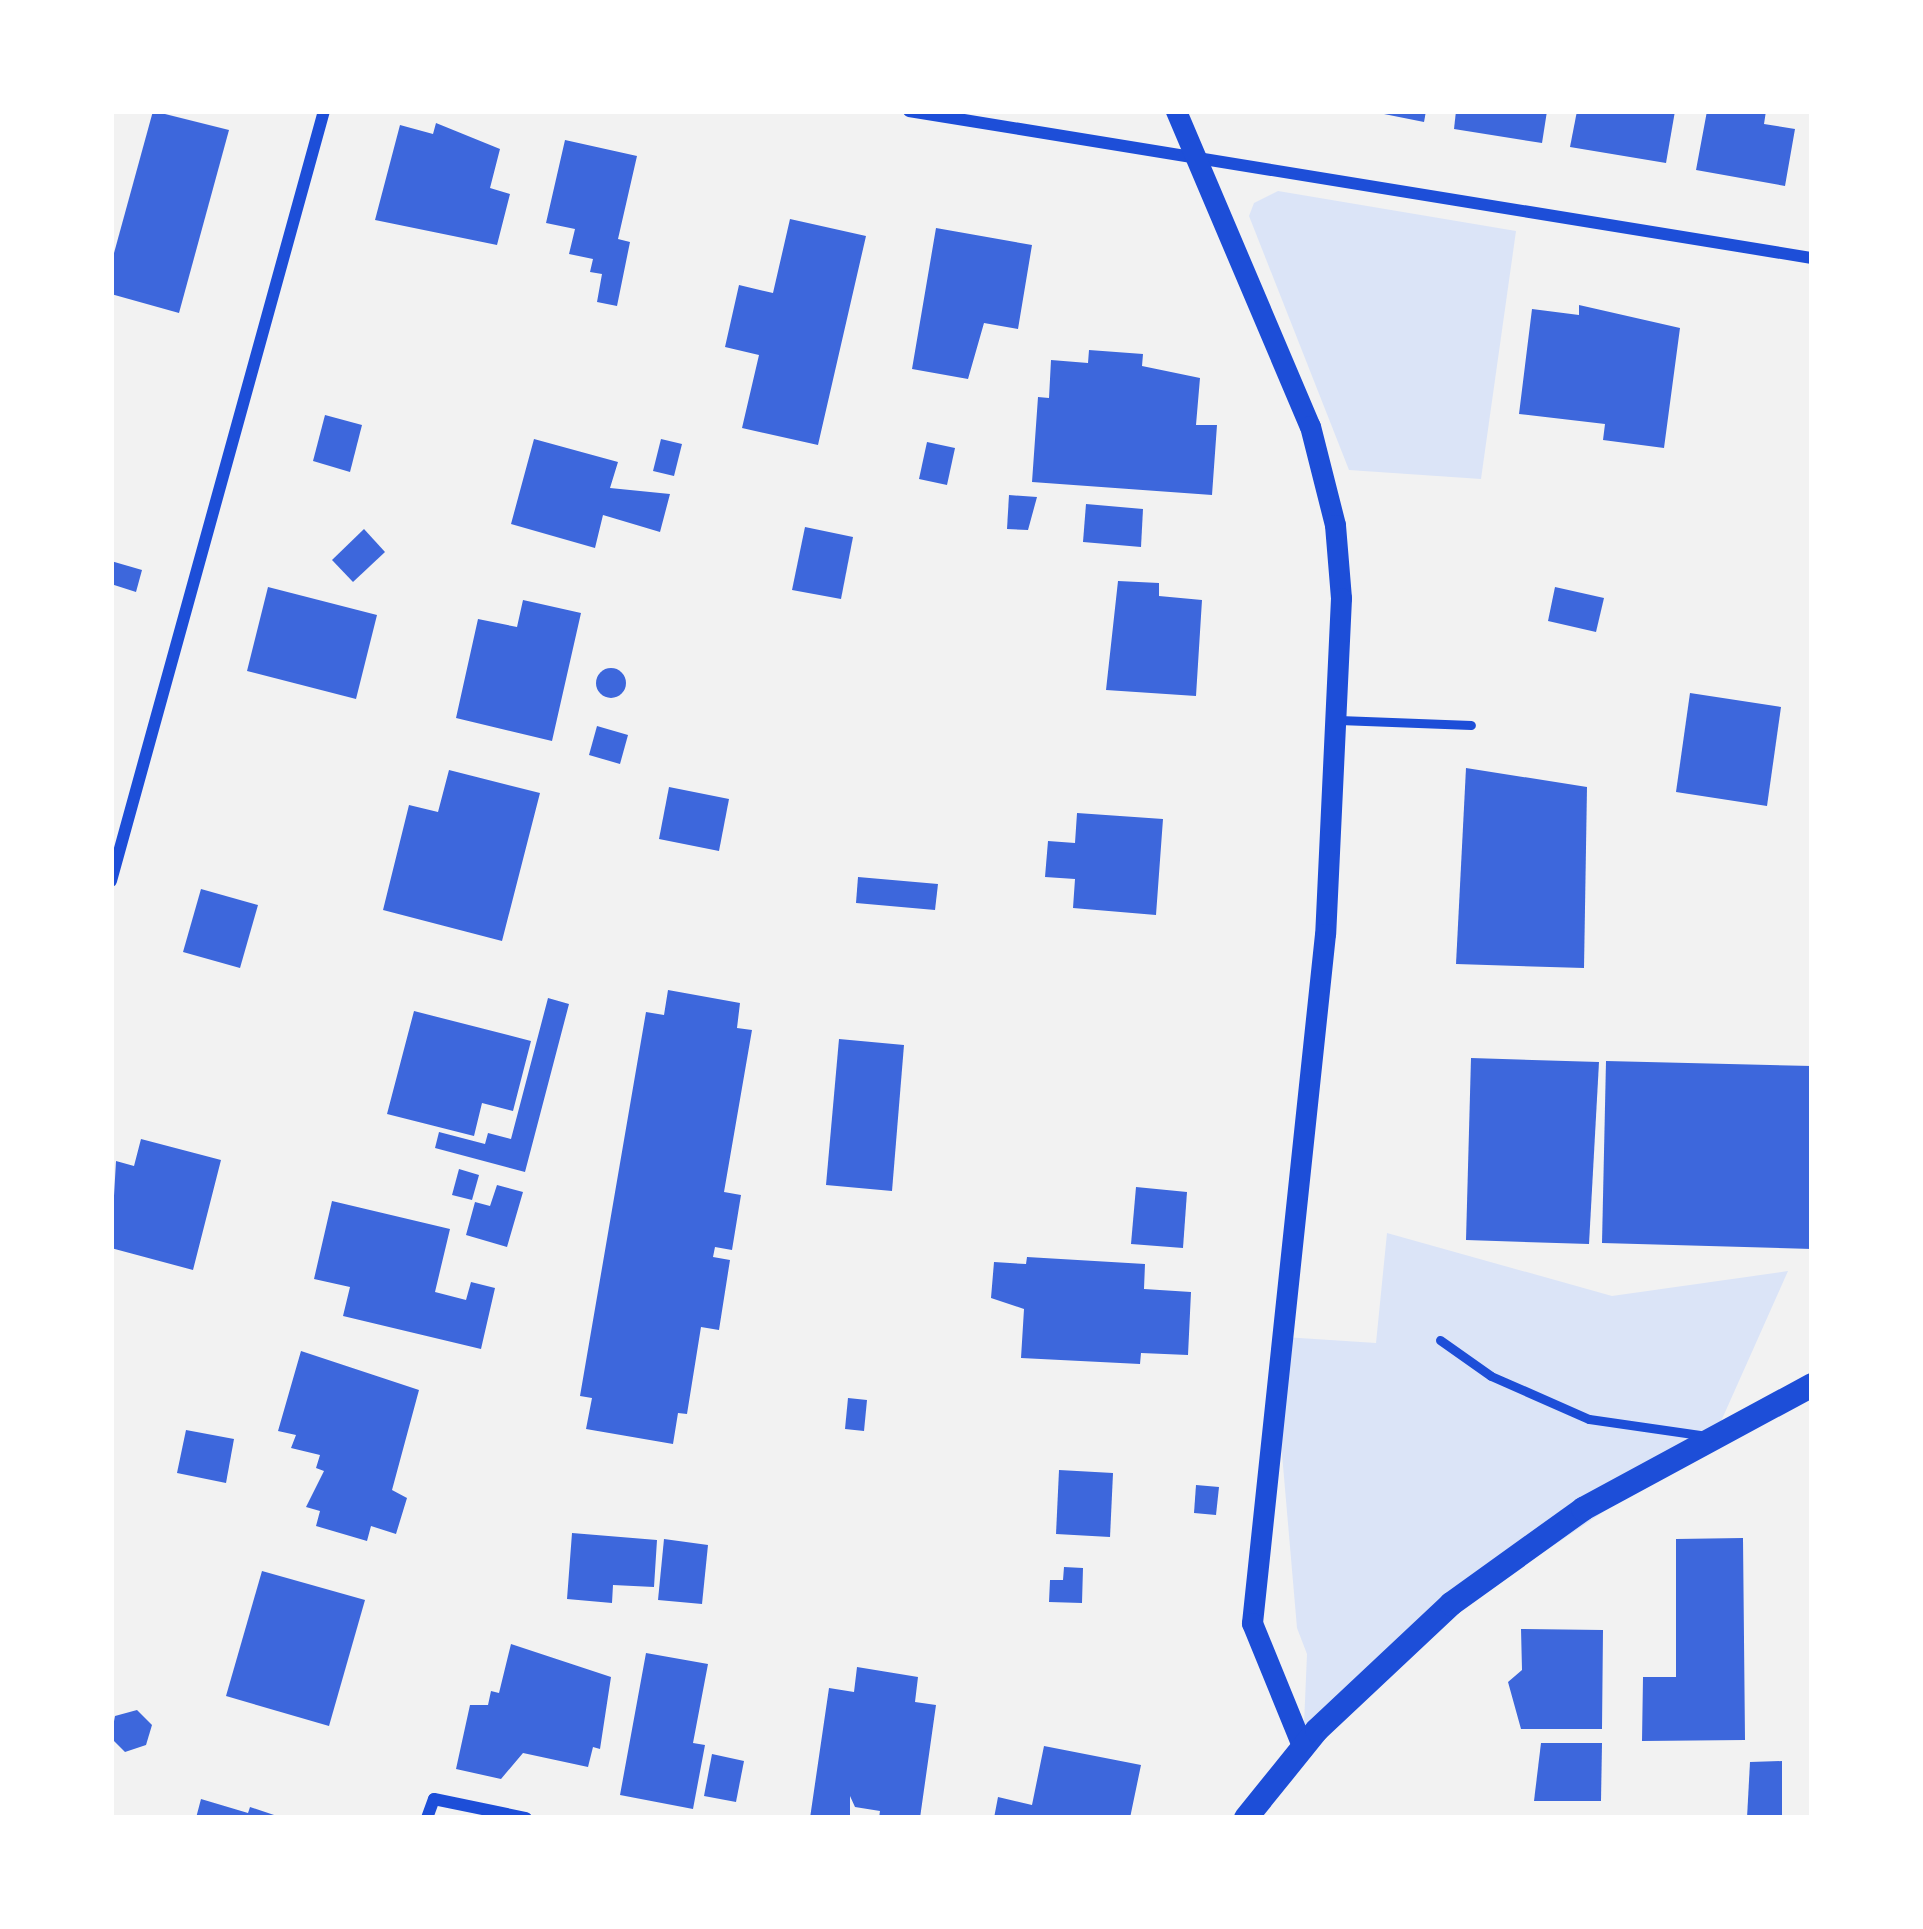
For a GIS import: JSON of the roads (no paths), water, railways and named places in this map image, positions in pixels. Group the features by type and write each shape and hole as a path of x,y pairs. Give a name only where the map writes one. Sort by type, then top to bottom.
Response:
{"main road":[{"path":"1246,1818 1303,1748 1393,1654 1583,1509 1812,1385"}],"street":[{"path":"111,881 324,111"},
{"path":"909,111 1812,259"},
{"path":"1176,111 1310,426 1335,525 1344,649 1325,934 1252,1623 1303,1748"},
{"path":"428,1818 434,1799 526,1818"}],"lane":[{"path":"1339,720 1471,725"},
{"path":"1440,1340 1491,1376 1589,1419 1714,1437"}]}
